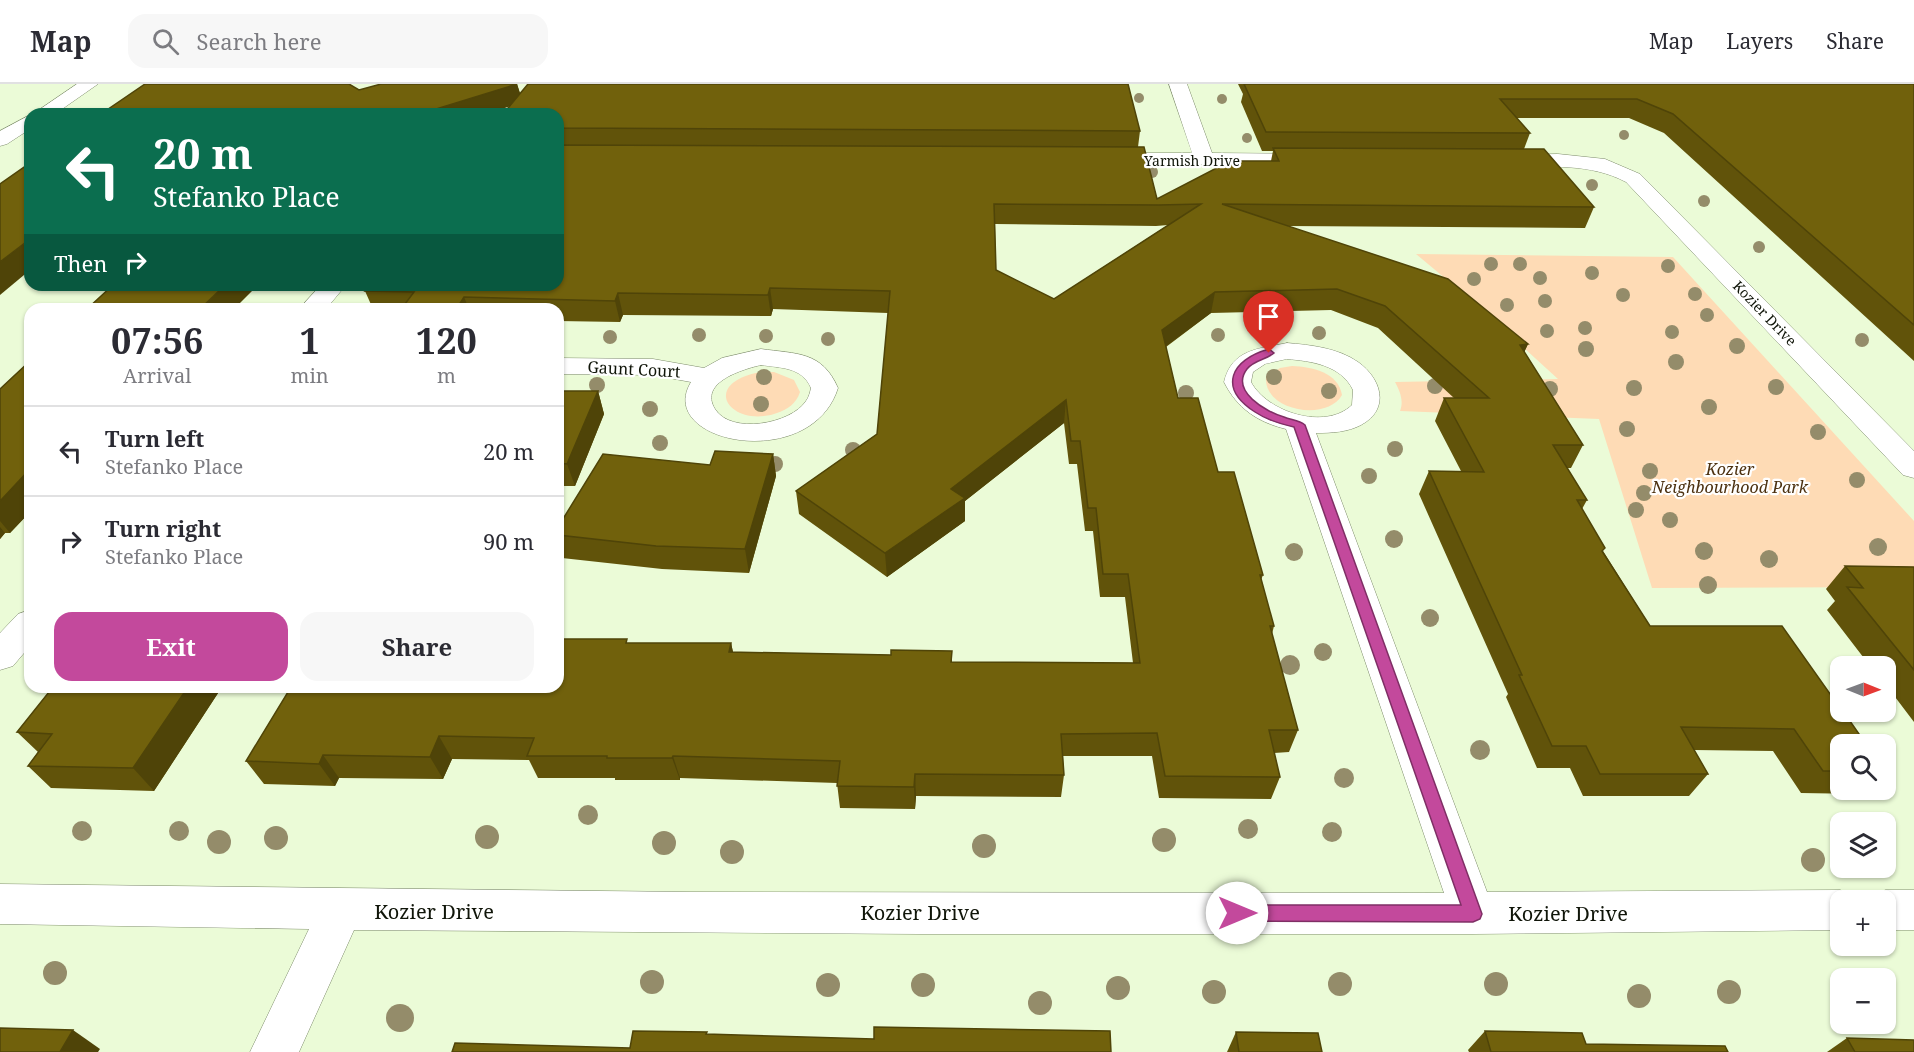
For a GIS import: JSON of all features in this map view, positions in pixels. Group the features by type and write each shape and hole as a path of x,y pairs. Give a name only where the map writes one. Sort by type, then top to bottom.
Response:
{"street":[{"path":"51,108 89,84"},
{"path":"1178,84 1204,160"},
{"path":"0,140 24,125"},
{"name":"Yarmish Drive","path":"1084,159 1333,160"},
{"name":"Kozier Drive","path":"1486,161 1566,161 1611,166 1624,172 1641,185 1914,468"},
{"path":"318,303 328,291"},
{"name":"Gaunt Court","path":"564,366 656,367 692,372 708,378"},
{"path":"1299,425 1473,914"},
{"path":"0,656 24,630"},
{"name":"Kozier Drive","path":"0,904 341,911 1473,914 1830,910"},
{"path":"1896,910 1914,910"},
{"path":"274,1052 341,911"}],"green space":[{"name":"Kozier Neighbourhood Park","path":"1416,254 1673,257 1914,521 1914,587 1652,588 1599,419 1400,411 1401,396 1395,382 1558,379 1470,299"},
{"path":"1292,366 1316,370 1330,376 1340,387 1342,395 1334,403 1323,408 1297,409 1285,405 1274,398 1268,389 1266,377 1280,368"},
{"path":"760,372 774,372 794,380 800,392 794,403 777,413 761,416 746,415 735,410 728,403 726,394 730,386 741,378"}],"building":[{"path":"145,84 349,84 359,90 381,84 517,84 439,108 110,108"},
{"path":"528,84 1128,84 1140,131 564,128 564,108 508,108"},
{"path":"1244,84 1914,84 1914,325 1673,114 1637,99 1500,99 1530,133 1266,132"},
{"path":"564,145 1144,147 1157,199 1230,161 1279,161 1273,148 1544,149 1594,207 1222,204 1448,279 1528,344 1520,345 1583,445 1553,445 1587,500 1577,500 1605,548 1602,551 1650,626 1782,626 1830,694 1830,722 1851,722 1859,734 1830,734 1830,771 1823,771 1794,729 1681,727 1708,774 1600,774 1586,746 1552,746 1429,471 1484,472 1444,398 1489,398 1385,306 1337,289 1215,292 1162,330 1178,398 1198,398 1218,472 1234,472 1263,575 1260,575 1274,626 1270,626 1298,730 1269,730 1280,777 1165,776 1157,733 1061,734 1064,775 915,774 914,787 837,786 840,761 673,756 672,758 607,758 607,756 527,756 534,738 439,736 430,757 323,755 319,764 246,761 287,693 564,693 564,639 627,639 626,643 731,643 729,652 891,655 891,650 952,651 951,662 1140,663 1128,574 1103,574 1096,508 1088,508 1080,441 1071,441 1066,400 951,489 965,498 885,553 796,491 877,434 890,291 770,288 768,295 618,293 615,301 464,297 460,303 406,303 414,292 365,291 564,291","holes":["994,204 1201,204 1054,299 996,270"]},
{"path":"24,167 24,244 0,262 0,184"},
{"path":"106,291 219,291 206,303 94,303"},
{"path":"24,367 24,475 0,501 0,389"},
{"path":"564,391 598,391 567,464 564,464"},
{"path":"715,451 773,454 745,549 656,546 564,536 564,517 603,454 710,465"},
{"path":"1845,566 1914,567 1914,670 1847,587 1863,588"},
{"path":"48,693 184,693 133,768 28,766 52,734 17,732"},
{"path":"874,1027 1110,1031 1111,1052 452,1052 455,1043 630,1048 633,1031 874,1039"},
{"path":"0,1028 73,1030 60,1052 0,1052"},
{"path":"1485,1031 1582,1033 1586,1044 1725,1046 1728,1052 1491,1052"},
{"path":"1236,1032 1318,1033 1322,1052 1239,1052"},
{"path":"1847,1038 1914,1040 1914,1052 1855,1052"}],"route":[{"path":"1237,913 1473,914 1299,425 1278,420 1260,411 1246,400 1238,388 1237,376 1243,366 1253,358 1269,353"}]}
